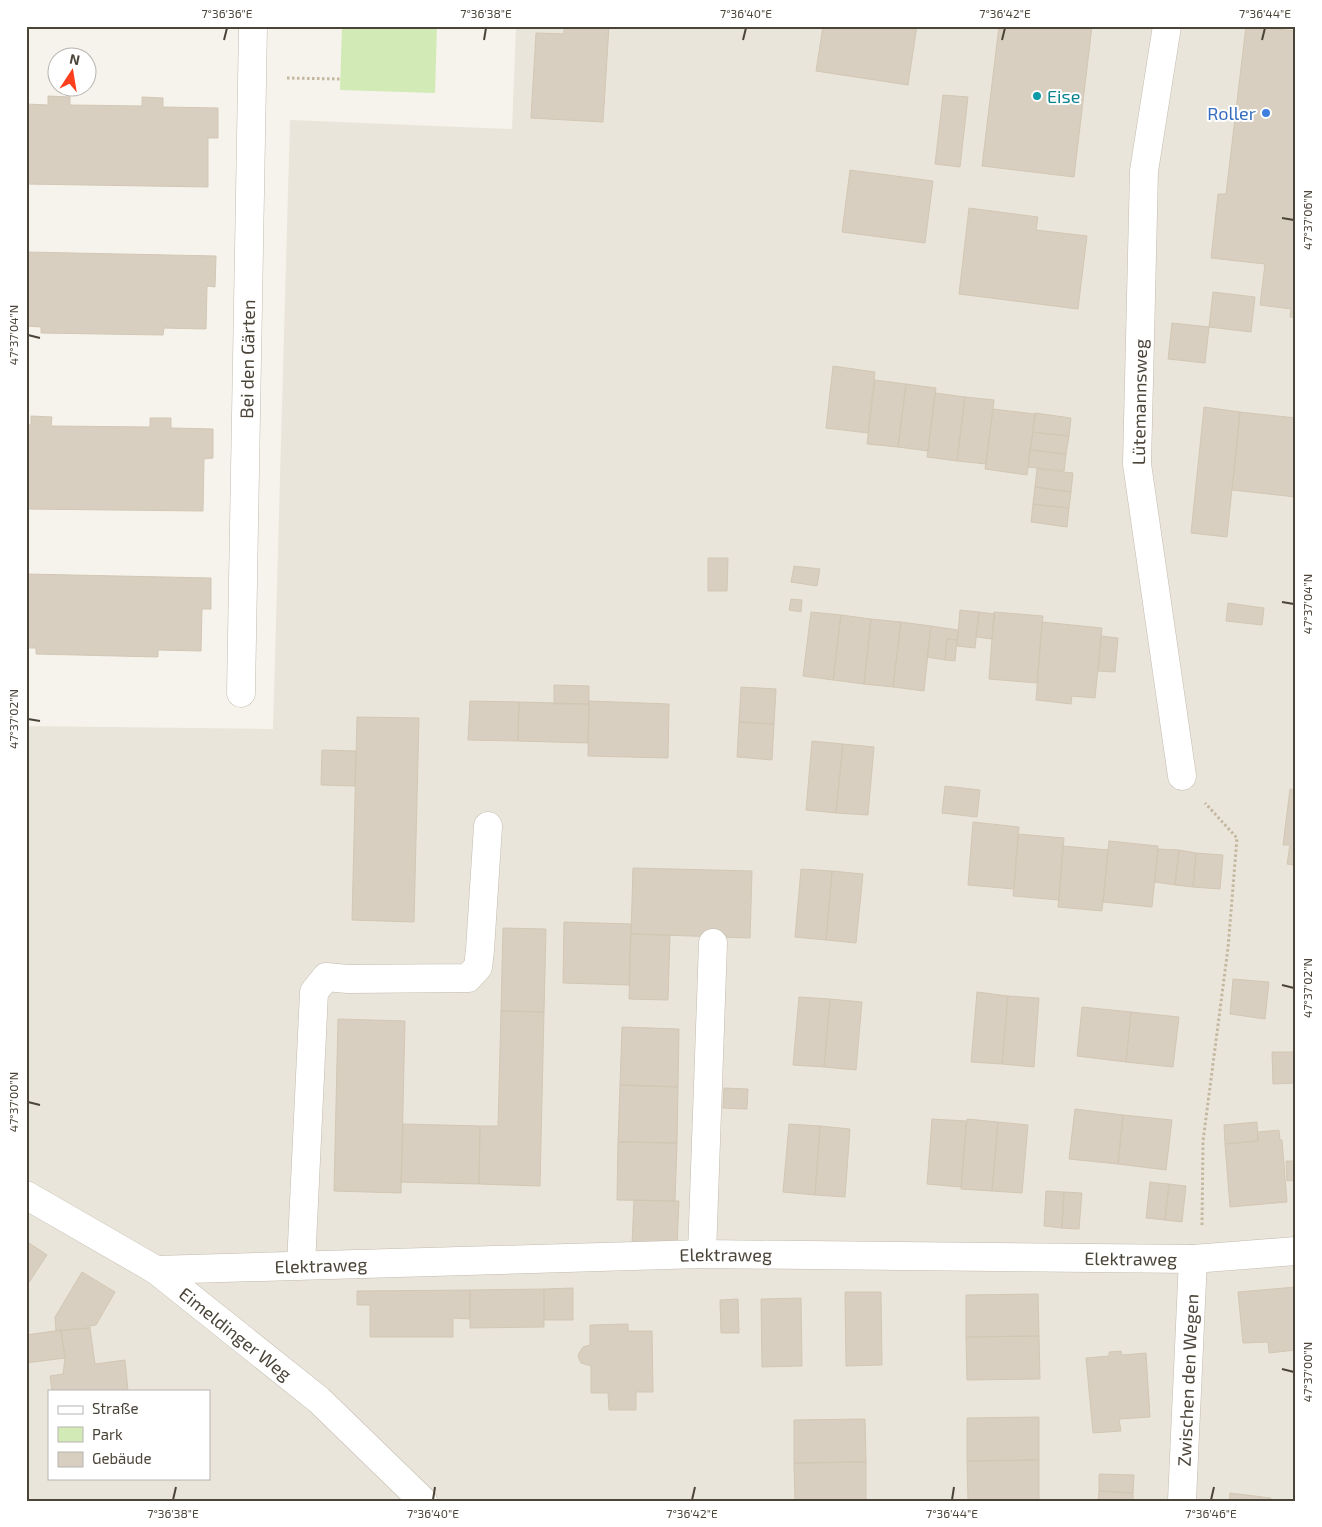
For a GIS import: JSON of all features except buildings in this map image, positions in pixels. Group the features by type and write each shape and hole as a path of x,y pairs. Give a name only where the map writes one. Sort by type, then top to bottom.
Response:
{"street":[{"name":"Bei den Gärten","path":"241,693 253,26"},
{"name":"Lütemannsweg","path":"1167,26 1144,171 1137,464 1182,776"},
{"path":"301,1265 314,992 326,977 348,979 468,978 478,967 488,826"},
{"path":"702,1254 713,943"},
{"name":"Eimeldinger Weg","path":"26,1195 156,1270 319,1400 423,1501"},
{"name":"Elektraweg","path":"156,1270 702,1254 1197,1258 1296,1251"},
{"name":"Zwischen den Wegen","path":"1182,1501 1197,1258"}],"path":[{"path":"252,76 340,79"},
{"path":"1182,776 1237,838 1228,948 1203,1141 1197,1258"}],"shaded area":[{"path":"516,26 1296,26 1296,1501 26,1501 26,726 273,729 290,120 512,129"}],"green space":[{"path":"342,26 437,26 435,93 340,90"}],"place":[{"name":"Eise","path":"1037,96"},
{"name":"Roller","path":"1266,113"}]}
